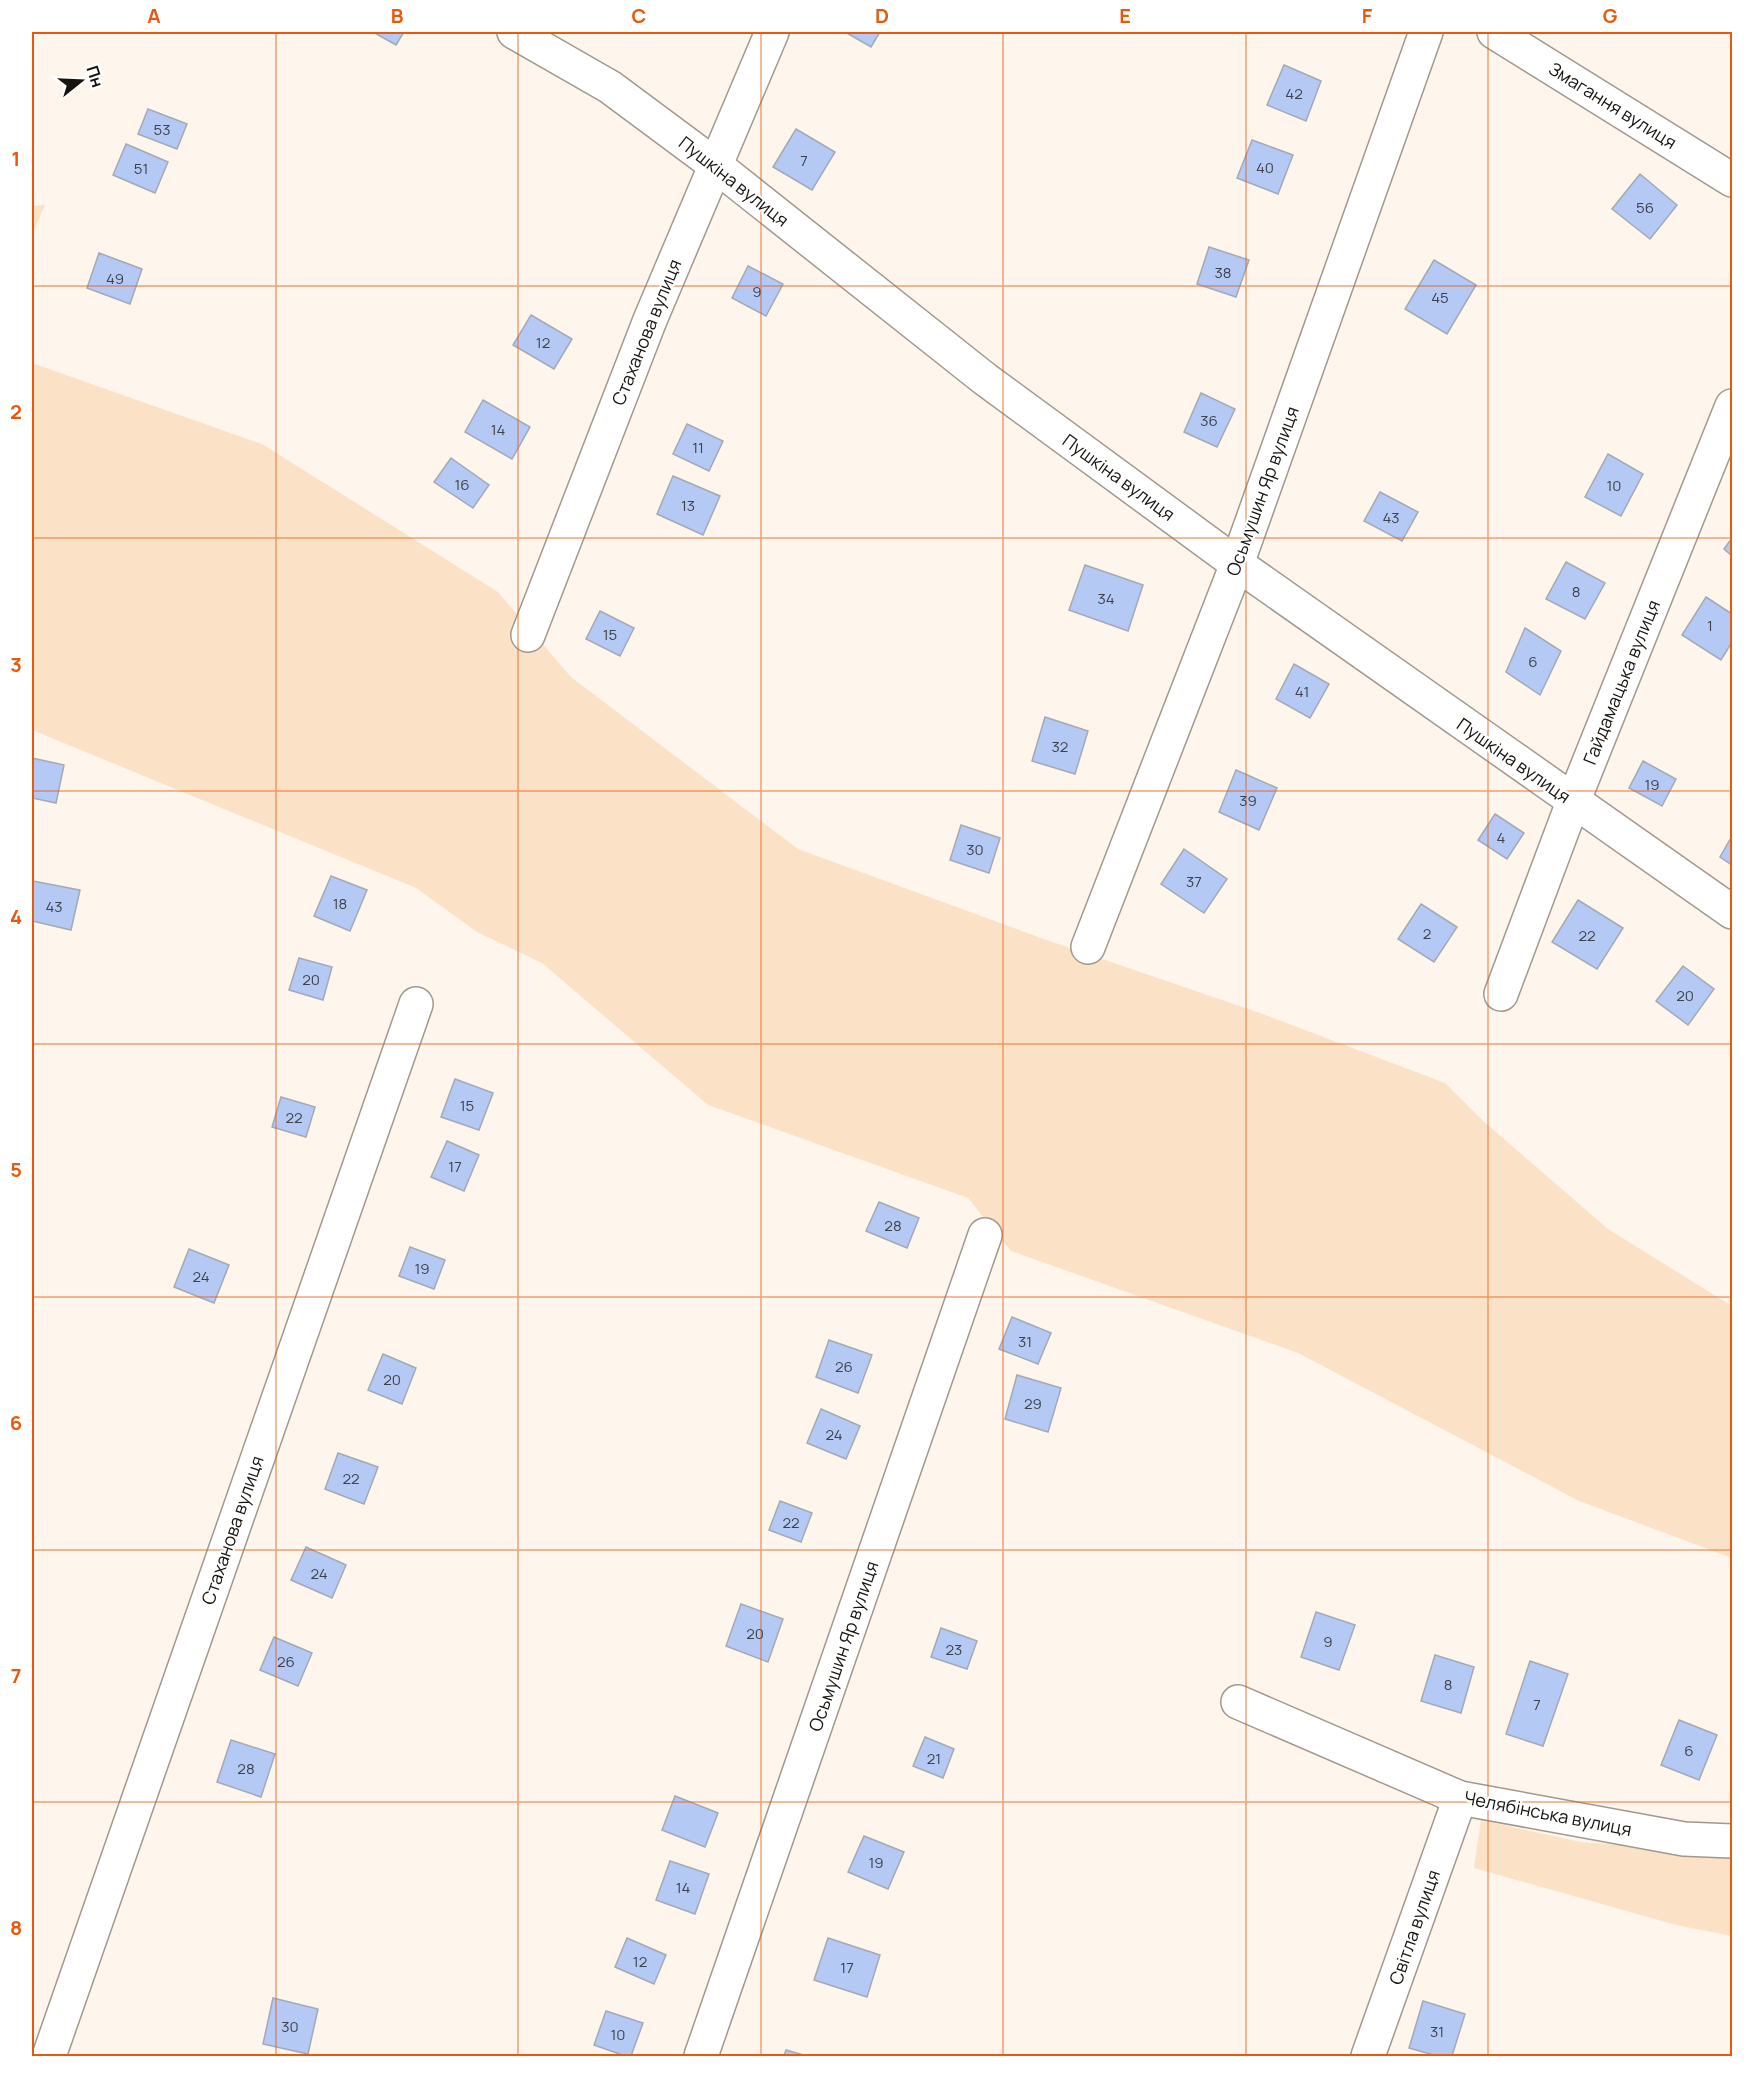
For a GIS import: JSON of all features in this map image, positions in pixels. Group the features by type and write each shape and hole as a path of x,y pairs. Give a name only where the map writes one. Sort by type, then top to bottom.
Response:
{"street":[{"name":"Пушкіна вулиця","path":"514,32 610,87 715,165 985,379 1237,564 1732,912"},
{"name":"Стаханова вулиця","path":"528,635 650,320 772,32"},
{"name":"Осьмушин Яр вулиця","path":"1088,947 1237,564 1426,32"},
{"name":"Змагання вулиця","path":"1494,32 1732,180"},
{"name":"Гайдамацька вулиця","path":"1501,994 1573,802 1732,406"},
{"name":"Стаханова вулиця","path":"49,2056 416,1004"},
{"name":"Осьмушин Яр вулиця","path":"701,2056 985,1235"},
{"name":"Челябінська вулиця","path":"1238,1702 1460,1798 1684,1839 1732,1841"},
{"name":"Світла вулиця","path":"1368,2056 1460,1798"}],"shaded area":[{"path":"45,205 32,235 32,206"},
{"path":"32,363 262,444 498,592 571,677 798,849 1041,938 1260,1013 1445,1083 1482,1120 1608,1229 1732,1306 1732,1558 1579,1501 1298,1353 1011,1251 968,1198 708,1105 542,963 477,932 416,888 32,730"},
{"path":"1481,1820 1581,1842 1732,1854 1732,1936 1676,1925 1474,1868"}],"building":[{"path":"373,32 404,32 396,45"},
{"path":"845,32 880,32 871,47"},
{"path":"1284,65 1321,81 1306,121 1267,105"},
{"path":"148,109 187,124 177,149 138,134"},
{"path":"796,129 835,152 812,190 773,167"},
{"path":"1252,140 1293,155 1278,194 1237,178"},
{"path":"126,144 168,162 155,193 113,175"},
{"path":"1640,174 1677,205 1650,239 1612,209"},
{"path":"1209,247 1249,260 1236,297 1197,284"},
{"path":"99,253 142,269 130,304 87,288"},
{"path":"1434,260 1476,285 1447,334 1405,309"},
{"path":"748,266 783,284 766,316 732,298"},
{"path":"531,315 572,339 554,369 513,345"},
{"path":"1201,393 1235,409 1217,447 1184,432"},
{"path":"483,400 530,427 512,459 465,432"},
{"path":"687,424 723,441 709,471 673,454"},
{"path":"1608,454 1643,474 1621,516 1585,497"},
{"path":"451,458 489,485 473,508 434,482"},
{"path":"673,476 720,496 703,535 657,514"},
{"path":"1380,492 1418,512 1402,541 1364,521"},
{"path":"1732,538 1732,556 1724,549"},
{"path":"1566,562 1605,583 1585,619 1546,599"},
{"path":"1085,565 1143,585 1128,631 1069,610"},
{"path":"1706,597 1732,614 1732,642 1721,660 1682,635"},
{"path":"600,611 634,628 620,656 586,639"},
{"path":"1525,628 1561,651 1540,695 1506,672"},
{"path":"1294,664 1329,684 1310,718 1276,699"},
{"path":"1045,717 1088,731 1075,774 1032,761"},
{"path":"32,758 64,765 56,803 32,798"},
{"path":"1643,761 1676,779 1662,806 1629,788"},
{"path":"1236,770 1277,788 1259,830 1219,812"},
{"path":"1495,814 1524,833 1507,859 1478,840"},
{"path":"961,825 1000,838 989,873 950,860"},
{"path":"1732,836 1732,865 1720,857"},
{"path":"1184,849 1227,879 1204,913 1161,884"},
{"path":"331,876 367,890 350,931 314,916"},
{"path":"33,881 80,890 71,930 32,921"},
{"path":"1578,900 1623,928 1597,969 1552,942"},
{"path":"1421,904 1457,927 1434,962 1398,939"},
{"path":"299,958 332,967 323,1000 289,990"},
{"path":"1683,966 1714,989 1688,1025 1656,1001"},
{"path":"455,1079 493,1093 479,1130 441,1117"},
{"path":"281,1097 315,1107 306,1137 272,1127"},
{"path":"447,1141 479,1155 464,1191 431,1177"},
{"path":"879,1202 919,1218 907,1248 866,1231"},
{"path":"410,1247 445,1260 434,1289 399,1276"},
{"path":"189,1249 229,1265 214,1303 174,1287"},
{"path":"1012,1317 1051,1333 1038,1364 999,1349"},
{"path":"829,1340 872,1355 858,1393 816,1377"},
{"path":"383,1354 416,1368 402,1404 368,1390"},
{"path":"1017,1375 1061,1388 1048,1432 1005,1419"},
{"path":"821,1409 860,1426 846,1459 807,1443"},
{"path":"338,1453 378,1467 364,1504 325,1489"},
{"path":"780,1501 812,1513 801,1542 769,1530"},
{"path":"306,1547 346,1565 332,1598 291,1580"},
{"path":"741,1604 783,1619 768,1662 726,1646"},
{"path":"1316,1612 1355,1625 1339,1670 1301,1657"},
{"path":"941,1628 977,1641 967,1669 931,1657"},
{"path":"274,1637 312,1653 298,1686 260,1670"},
{"path":"1435,1655 1474,1667 1461,1713 1421,1701"},
{"path":"1530,1661 1568,1674 1543,1746 1506,1734"},
{"path":"1679,1720 1717,1735 1699,1780 1661,1765"},
{"path":"925,1737 954,1749 943,1778 913,1766"},
{"path":"231,1740 275,1754 261,1797 217,1782"},
{"path":"675,1796 718,1813 705,1847 662,1830"},
{"path":"864,1836 904,1852 888,1889 848,1872"},
{"path":"670,1861 709,1874 695,1914 656,1900"},
{"path":"627,1938 666,1955 654,1984 615,1967"},
{"path":"828,1938 880,1955 867,1997 814,1980"},
{"path":"273,1998 318,2009 308,2054 263,2044"},
{"path":"1423,2001 1465,2014 1452,2056 1437,2056 1409,2048"},
{"path":"606,2011 643,2023 631,2056 594,2045"},
{"path":"786,2050 807,2056 784,2056"}]}
